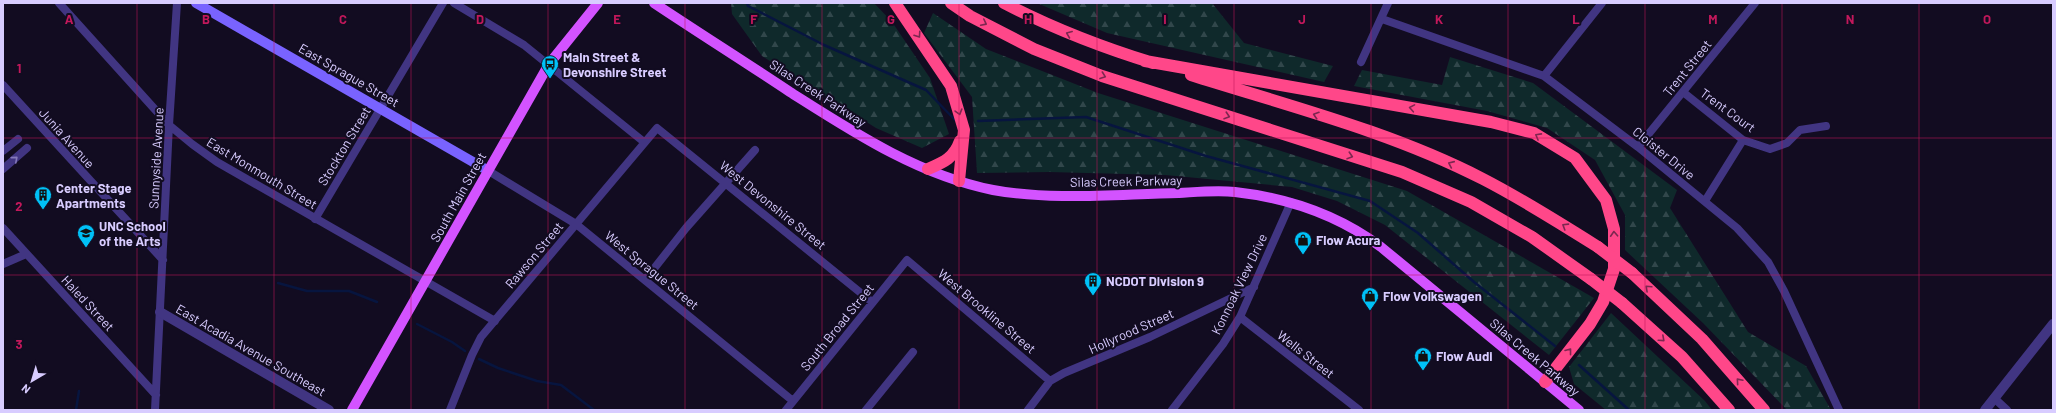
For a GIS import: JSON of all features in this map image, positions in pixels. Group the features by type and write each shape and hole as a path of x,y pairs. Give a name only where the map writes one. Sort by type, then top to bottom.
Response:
{"highway":[{"path":"896,3 951,86 964,130 959,181"},
{"path":"951,3 970,16 1034,49 1102,76 1402,172 1471,202 1532,237 1592,279 1622,303 1682,357 1728,410"},
{"path":"1004,3 1037,21 1096,44 1354,127 1419,150 1482,178 1543,212 1598,247 1632,273 1702,339 1764,410"},
{"path":"1145,61 1491,122 1534,133 1575,158 1606,200 1614,229 1614,269 1604,302 1590,324 1545,382"},
{"path":"928,169 947,161 956,152 964,130"}],"main road":[{"name":"East Sprague Street","path":"196,3 487,170"},
{"name":"South Main Street","path":"352,410 426,282 487,170 549,64 598,3"},
{"name":"Silas Creek Parkway","path":"654,3 845,127 891,154 959,181 993,190 1051,196 1233,192 1292,202 1319,212 1368,237 1579,410"}],"street":[{"name":"East Monmouth Street","path":"58,3 169,125 192,144 217,162 495,321"},
{"name":"Sunnyside Avenue","path":"155,410 169,125 177,3"},
{"name":"Stockton Street","path":"316,219 442,3"},
{"path":"454,3 524,45 644,142"},
{"path":"1361,62 1382,19 1388,3"},
{"path":"1544,76 1602,3"},
{"name":"Trent Street","path":"1638,147 1754,3"},
{"name":"Cloister Drive","path":"1382,19 1544,76 1638,147 1705,201 1736,228 1768,262 1784,291 1839,410"},
{"name":"Junia Avenue","path":"3,85 162,260"},
{"name":"Trent Court","path":"1683,92 1742,143 1770,149 1787,143 1800,130 1826,126"},
{"name":"Rawson Street","path":"450,410 472,355 482,337 657,128"},
{"name":"West Devonshire Street","path":"657,128 727,183 872,302"},
{"path":"3,151 18,139"},
{"path":"1705,201 1742,143"},
{"path":"3,169 27,148"},
{"path":"645,280 686,228 756,150"},
{"name":"West Sprague Street","path":"487,170 576,224 793,401"},
{"name":"Konnoak View Drive","path":"1172,410 1224,344 1240,318 1292,202"},
{"name":"Haled Street","path":"3,228 156,395"},
{"path":"3,264 26,254"},
{"name":"South Broad Street","path":"786,410 907,260"},
{"name":"West Brookline Street","path":"907,260 1050,381"},
{"name":"Hollyrood Street","path":"1028,410 1050,381 1064,373 1150,337 1254,287"},
{"name":"East Acadia Avenue Southeast","path":"160,312 328,410"},
{"name":"Wells Street","path":"1240,318 1359,410"},
{"path":"1985,410 2053,324"},
{"path":"866,410 913,352"},
{"path":"1994,398 2007,410"}],"green space":[{"path":"731,3 874,3 892,22 930,78 949,134 922,148 876,128 762,56 732,14"},
{"path":"1037,3 1212,3 1244,43 1333,66 1324,82 1107,33"},
{"path":"933,13 986,49 1098,93 1407,191 1594,298 1549,355 1385,225 1337,201 1292,187 1165,175 1049,172 977,173 972,97 924,33"},
{"path":"1450,57 1533,83 1677,190 1670,208 1748,332 1806,366 1831,410 1787,410 1703,323 1625,250 1625,215 1595,160 1547,128 1487,111 1354,86 1362,70 1442,85"},
{"path":"1611,313 1705,401 1712,410 1606,410 1574,384 1569,367"}],"waterway":[{"path":"747,3 748,6 824,45 926,90 955,120"},
{"path":"978,121 1086,117 1206,156 1370,201 1418,233 1474,282 1555,346"},
{"path":"278,283 307,291 349,291 377,302"},
{"path":"417,324 452,342 465,351"},
{"path":"479,359 498,368 537,381 561,385 594,410"},
{"path":"1579,365 1629,410"},
{"path":"76,410 79,391"}],"place":[{"name":"Main Street & Devonshire Street","path":"550,79"},
{"name":"Center Stage Apartments","path":"43,210"},
{"name":"UNC School of the Arts","path":"86,248"},
{"name":"Flow Acura","path":"1303,255"},
{"name":"NCDOT Division 9","path":"1093,296"},
{"name":"Flow Volkswagen","path":"1370,311"},
{"name":"Flow Audi","path":"1423,371"}]}
